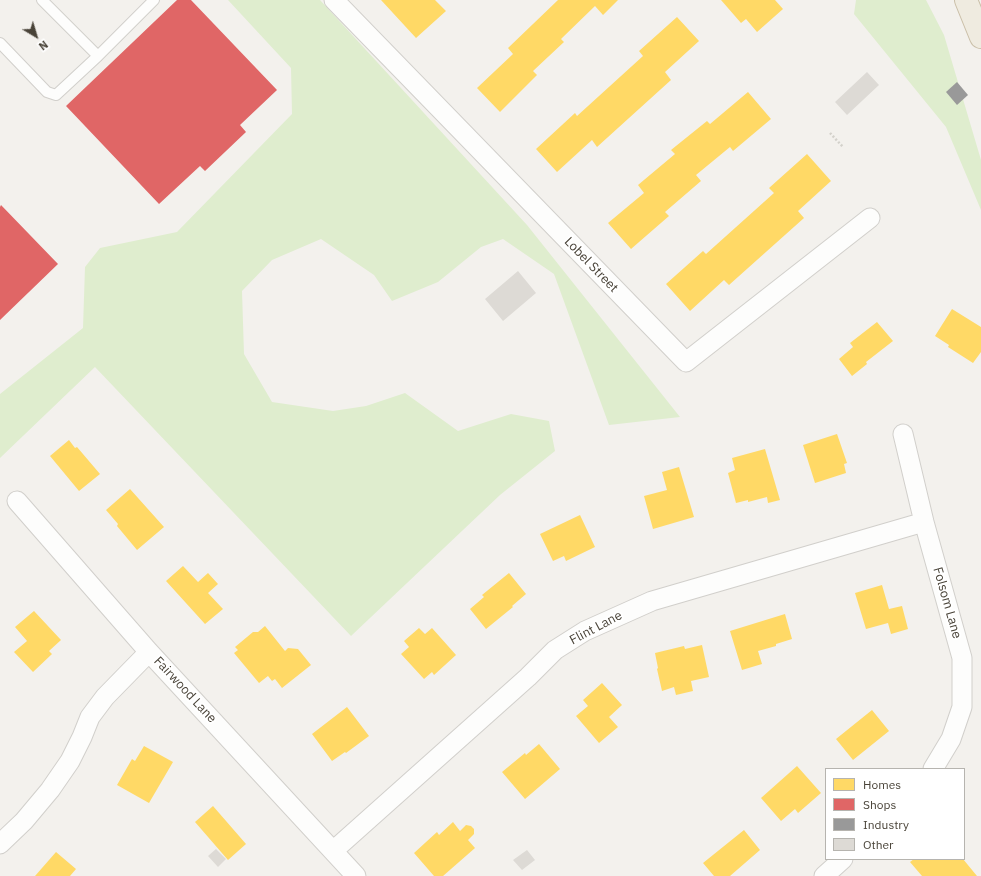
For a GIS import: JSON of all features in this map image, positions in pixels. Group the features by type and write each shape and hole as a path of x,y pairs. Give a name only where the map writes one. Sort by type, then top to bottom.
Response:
{"highway":[{"path":"966,0 981,37"}],"street":[{"name":"Lobel Street","path":"334,0 686,362 870,218"},
{"name":"Folsom Lane","path":"903,434 924,522 962,658 962,707 951,739 935,768"},
{"name":"Fairwood Lane","path":"17,501 149,652 356,876"},
{"name":"Flint Lane","path":"333,851 528,677 555,650 585,631 652,601 924,522"},
{"path":"0,844 24,821 50,790 70,761 90,717 105,697 149,652"},
{"path":"824,876 842,860"}],"lane":[{"path":"42,0 98,56"},
{"path":"0,43 47,92 56,95 98,56 154,0"}],"path":[{"path":"830,133 843,147"}],"green space":[{"path":"228,0 320,0 527,225 680,417 609,425 554,274 503,239 481,247 438,282 392,301 374,275 321,239 272,260 242,291 244,354 272,402 333,411 366,406 405,393 458,431 511,414 549,421 555,451 500,495 351,636 95,367 0,458 0,394 83,328 85,267 100,248 177,232 292,114 291,68"},
{"path":"856,0 926,0 944,35 981,160 981,210 946,127 854,14"}],"building: Homes":[{"path":"381,0 435,0 446,11 416,38"},
{"path":"558,0 618,0 603,15 595,6 561,39 564,42 533,71 537,75 500,112 477,88 513,54 508,48"},
{"path":"721,0 775,0 783,9 757,32 746,19 741,23"},
{"path":"677,17 699,41 665,72 671,80 597,147 592,140 557,172 536,149 575,113 577,116 643,56 639,51"},
{"path":"748,92 771,119 733,151 730,147 696,175 701,181 665,212 669,216 631,249 608,223 644,193 638,185 675,154 671,150 707,121 710,124"},
{"path":"807,154 831,181 798,211 804,218 729,285 724,280 690,311 666,284 703,251 706,254 774,193 769,188"},
{"path":"952,309 981,327 981,352 973,363 948,347 949,345 935,336"},
{"path":"877,322 893,341 866,362 867,364 852,376 839,359 853,347 850,343"},
{"path":"837,434 847,463 844,464 846,473 815,483 803,445"},
{"path":"69,440 100,474 79,491 50,456"},
{"path":"765,449 780,500 768,503 767,497 748,502 748,500 736,503 728,473 735,470 732,458"},
{"path":"679,467 694,517 653,529 644,496 667,490 662,472"},
{"path":"130,489 164,527 137,550 106,510"},
{"path":"580,515 595,547 566,561 564,556 553,561 540,534"},
{"path":"183,566 198,582 208,573 218,584 208,593 223,609 205,624 166,581"},
{"path":"509,573 526,594 512,606 513,607 486,629 470,609 484,597 482,595"},
{"path":"882,585 889,609 902,606 908,629 891,634 888,623 866,629 855,593"},
{"path":"34,611 61,640 49,651 52,654 33,672 14,652 27,641 15,627"},
{"path":"785,614 792,639 776,644 776,646 758,651 762,664 742,670 730,631"},
{"path":"265,626 285,651 288,648 298,649 311,665 282,688 275,679 272,681 268,676 259,683 234,653 238,650 235,647 253,632 258,632"},
{"path":"419,628 425,634 432,628 456,655 434,675 432,672 424,679 401,654 409,647 404,641"},
{"path":"702,645 709,677 691,681 693,691 676,695 674,687 662,691 655,653 684,646 685,649"},
{"path":"602,683 622,705 609,717 618,727 599,743 576,716 588,706 583,700"},
{"path":"347,707 369,736 346,753 345,752 332,761 312,734"},
{"path":"872,710 889,731 853,760 836,739"},
{"path":"539,744 560,769 525,799 502,772 525,753 526,755"},
{"path":"144,746 173,762 149,803 117,785 132,759 135,761"},
{"path":"797,766 821,793 798,813 795,809 781,821 761,798"},
{"path":"213,806 246,844 228,860 195,822"},
{"path":"453,822 460,831 466,825 471,826 474,829 474,834 468,840 475,848 443,876 434,876 414,853 437,832 439,835"},
{"path":"744,830 760,850 730,876 714,876 703,863"},
{"path":"56,852 76,869 70,876 35,876"},
{"path":"913,860 964,860 977,876 922,876 910,862"}],"building: Shops":[{"path":"177,0 191,0 277,90 240,125 246,132 205,171 200,166 159,204 66,106"},
{"path":"1,205 58,264 0,320 0,207"}],"building: Industry":[{"path":"957,82 968,95 957,105 946,92"}],"building: Other":[{"path":"867,72 879,85 847,115 835,102"},
{"path":"518,271 536,293 503,321 485,299"},
{"path":"216,849 226,859 218,867 208,856"},
{"path":"527,850 535,860 522,870 513,860"}]}
